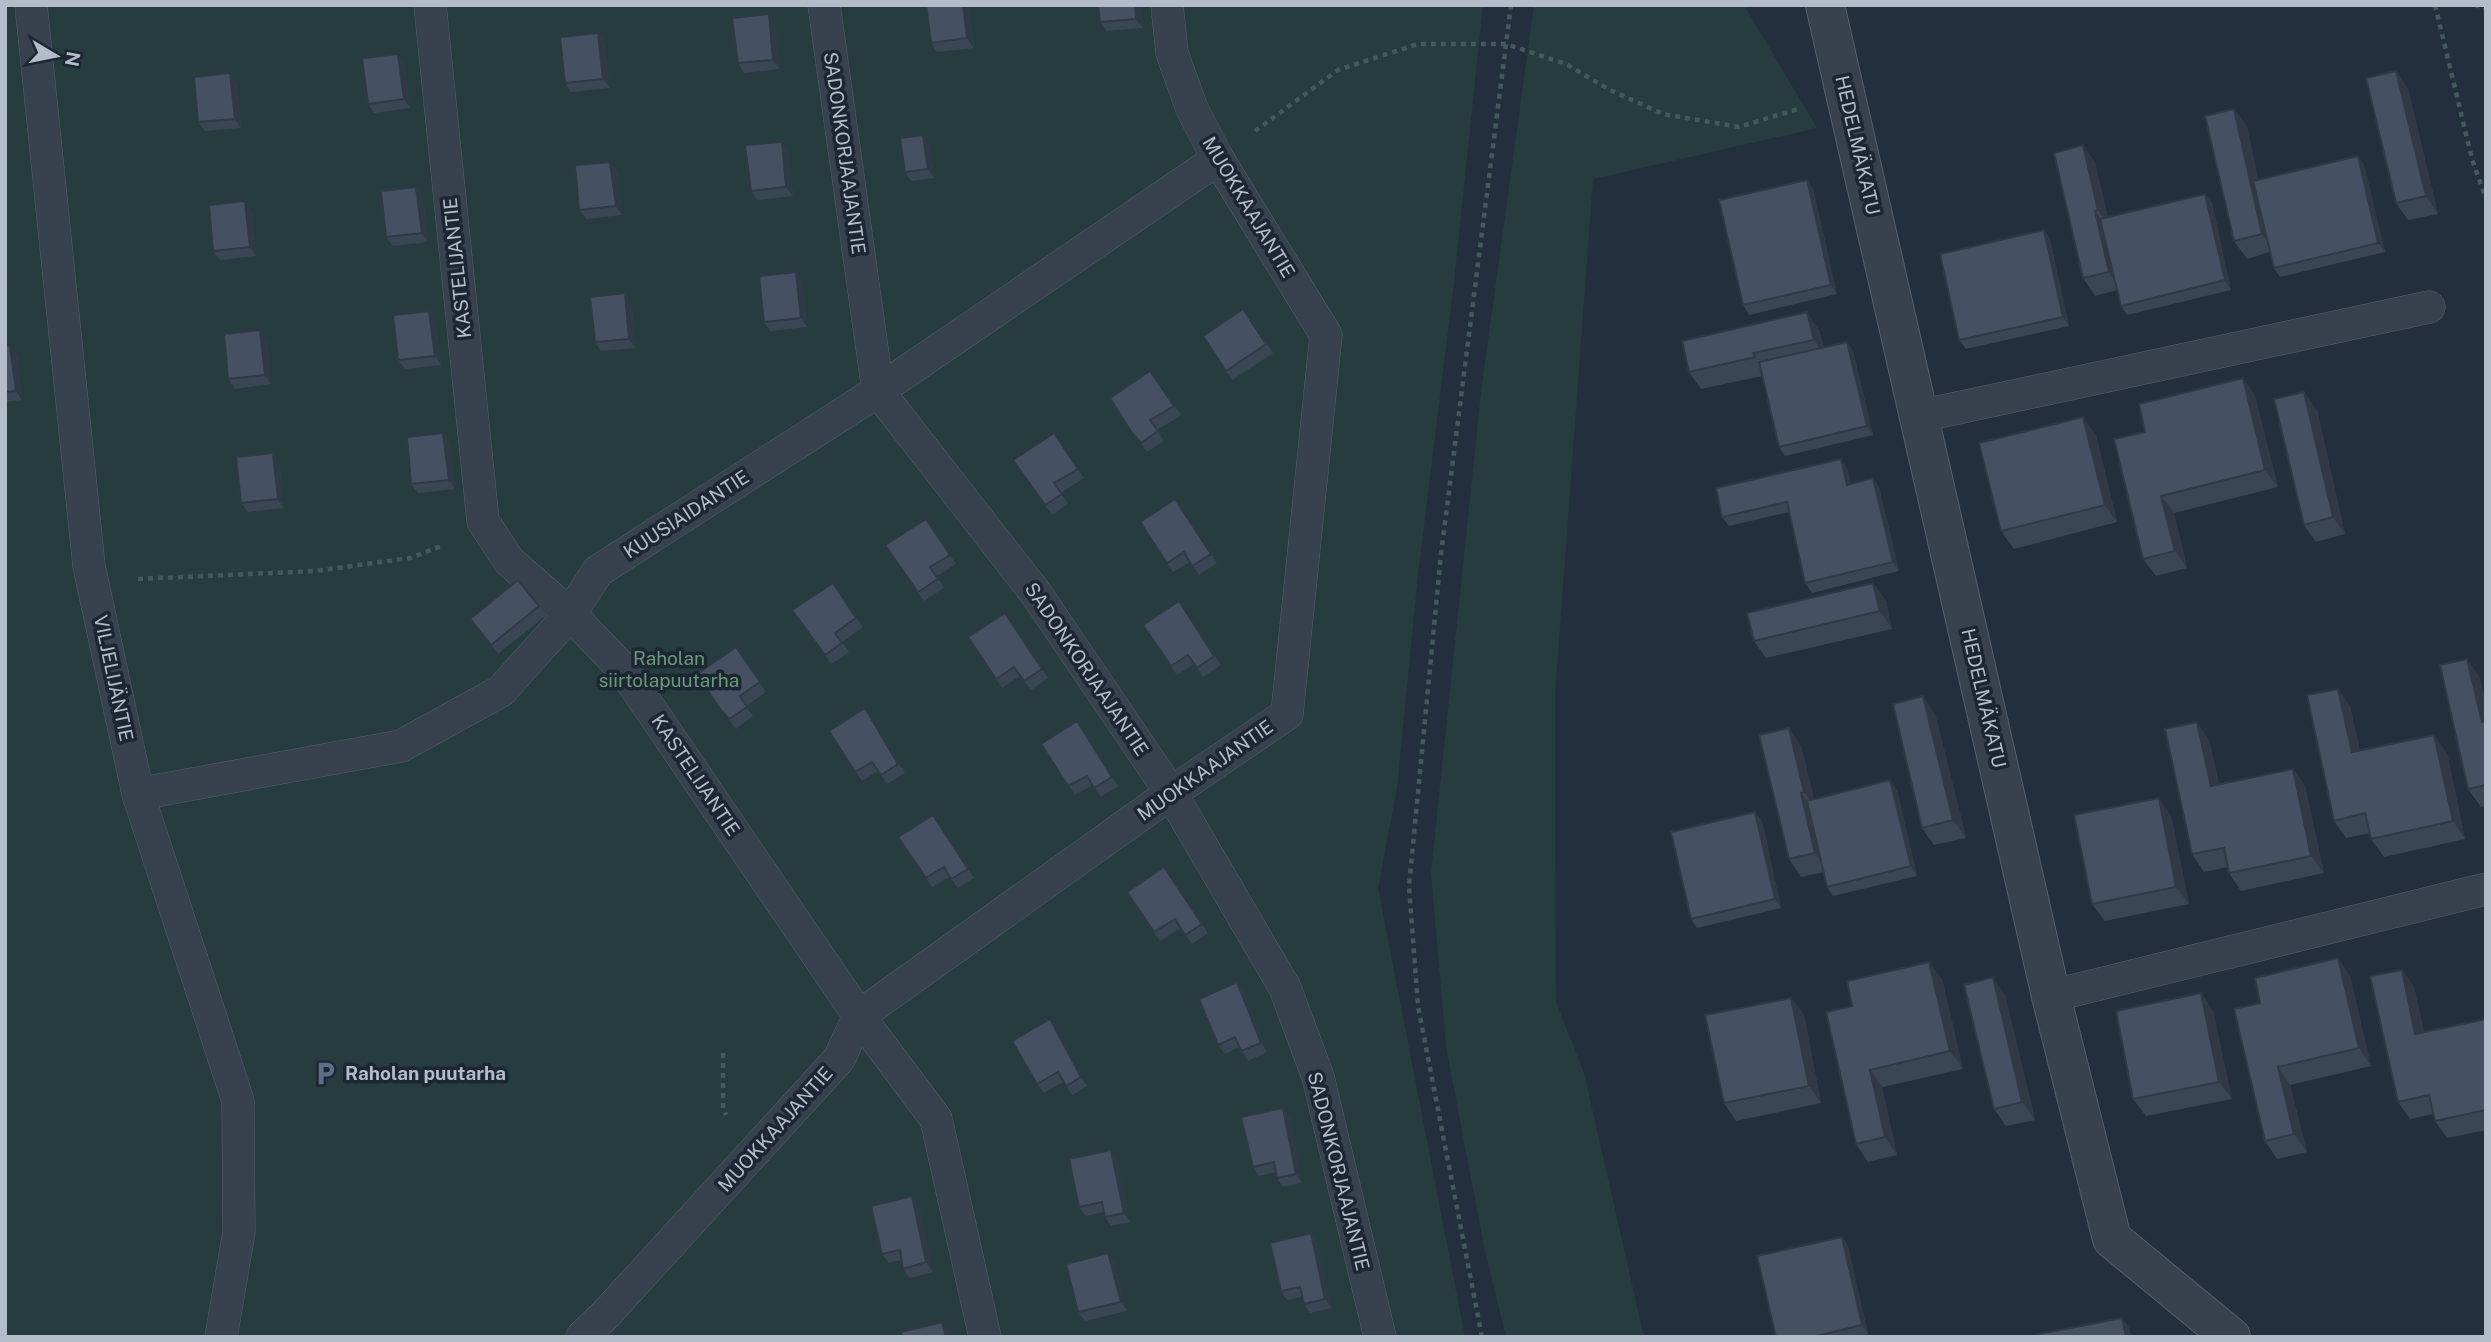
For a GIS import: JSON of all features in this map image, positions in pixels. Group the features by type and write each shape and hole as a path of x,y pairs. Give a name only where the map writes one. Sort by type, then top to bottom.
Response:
{"street":[{"name":"HEDELMÄKATU","path":"1825,5 2051,996 2112,1239 2231,1337"}],"lane":[{"name":"VILJELIJÄNTIE","path":"31,5 89,566 138,794 238,1101 239,1232 221,1337"},
{"name":"KASTELIJANTIE","path":"430,5 483,521 509,561 570,614 624,669 859,1016 936,1119 985,1337"},
{"name":"SADONKORJAAJANTIE","path":"824,5 878,391 1037,595 1171,793 1285,988 1318,1077 1380,1337"},
{"name":"MUOKKAAJANTIE","path":"582,1337 839,1059 859,1016 1171,793 1287,714 1326,335 1218,159 1192,109 1172,53 1167,5"},
{"name":"KUUSIAIDANTIE","path":"138,794 401,746 501,691 570,614 598,571 878,391 1218,159"},
{"path":"1920,416 2429,307"},
{"path":"2051,996 2486,889"}],"path":[{"path":"1482,1337 1418,1006 1409,886 1441,554 1511,5"},
{"path":"2435,5 2472,159 2486,199"},
{"path":"2474,5 2486,8"},
{"path":"1218,159 1338,70 1418,44 1506,44 1566,64 1610,90 1663,114 1739,127 1846,95"},
{"path":"89,566 138,579 315,571 410,558 453,542 483,521"}],"green space":[{"name":"Raholan siirtolapuutarha","path":"5,5 1483,5 1454,282 1418,575 1397,788 1378,888 1465,1337 5,1337"},
{"path":"1534,5 1744,5 1817,128 1593,179 1555,695 1556,1002 1584,1073 1644,1337 1506,1337 1484,1246 1446,1047 1431,873 1481,392"}],"building":[{"path":"926,5 963,5 967,38 931,43"},
{"path":"1098,5 1135,5 1136,19 1100,22"},
{"path":"769,14 773,60 738,63 732,18"},
{"path":"598,33 603,79 565,83 560,37"},
{"path":"398,54 404,99 368,104 362,58"},
{"path":"2396,71 2426,196 2396,203 2366,78"},
{"path":"230,73 235,119 198,122 194,77"},
{"path":"2234,109 2262,234 2234,241 2205,116"},
{"path":"923,135 928,169 905,172 900,138"},
{"path":"782,142 786,187 751,191 745,145"},
{"path":"2083,145 2109,272 2083,278 2054,153"},
{"path":"2358,156 2378,243 2274,268 2253,181"},
{"path":"610,162 616,206 579,210 575,165"},
{"path":"1807,180 1831,285 1743,305 1719,200"},
{"path":"416,187 422,233 386,237 381,191"},
{"path":"2205,194 2225,280 2121,306 2100,219"},
{"path":"245,201 250,247 213,251 209,205"},
{"path":"2044,230 2063,317 1959,340 1940,254"},
{"path":"796,272 801,318 764,322 759,276"},
{"path":"625,293 629,339 595,342 590,297"},
{"path":"1243,309 1266,344 1226,371 1203,336"},
{"path":"429,311 435,356 398,360 393,315"},
{"path":"1807,312 1814,340 1753,353 1755,357 1689,372 1682,341"},
{"path":"260,330 265,375 228,379 224,334"},
{"path":"1847,342 1867,426 1779,447 1759,362"},
{"path":"5,346 10,346 16,391 5,392"},
{"path":"1150,371 1174,406 1150,420 1158,431 1141,443 1110,398"},
{"path":"2243,378 2265,470 2161,496 2175,551 2143,559 2114,439 2145,432 2139,404"},
{"path":"2304,392 2333,517 2304,525 2274,399"},
{"path":"2083,417 2105,505 2001,531 1979,443"},
{"path":"443,433 449,480 411,484 407,437"},
{"path":"1054,433 1078,469 1054,483 1062,494 1045,505 1013,460"},
{"path":"273,453 278,499 241,503 236,457"},
{"path":"1841,459 1847,485 1873,478 1893,562 1805,583 1787,502 1722,517 1716,488"},
{"path":"1175,499 1211,554 1192,566 1184,552 1167,563 1140,522"},
{"path":"926,519 950,555 930,567 938,579 918,592 885,545"},
{"path":"518,580 539,606 491,645 470,619"},
{"path":"833,583 856,618 835,633 842,643 825,655 792,610"},
{"path":"1873,583 1880,611 1754,641 1747,613"},
{"path":"1179,601 1214,656 1197,668 1188,655 1171,666 1143,625"},
{"path":"1005,613 1042,669 1024,681 1014,667 996,679 968,637"},
{"path":"736,647 760,682 740,696 747,707 729,719 697,674"},
{"path":"2467,659 2482,722 2486,721 2486,785 2468,789 2440,665"},
{"path":"2338,689 2352,752 2434,735 2453,821 2371,839 2365,813 2334,821 2307,695"},
{"path":"1923,696 1953,820 1922,828 1893,704"},
{"path":"865,708 898,764 881,775 872,762 855,772 829,731"},
{"path":"1077,721 1112,777 1094,788 1087,776 1068,786 1041,744"},
{"path":"2197,722 2211,786 2293,769 2311,856 2229,873 2224,848 2192,854 2165,729"},
{"path":"1789,728 1815,853 1789,859 1759,735"},
{"path":"1890,780 1911,866 1827,887 1807,801"},
{"path":"2159,798 2176,887 2092,904 2074,815"},
{"path":"1755,812 1775,899 1691,919 1671,832"},
{"path":"933,815 968,869 951,879 944,867 926,878 898,837"},
{"path":"1164,867 1202,924 1185,935 1175,919 1154,932 1127,892"},
{"path":"2338,958 2359,1048 2278,1067 2294,1134 2265,1141 2234,1009 2260,1003 2255,978"},
{"path":"1929,962 1950,1051 1870,1070 1885,1137 1856,1144 1826,1012 1852,1006 1847,981"},
{"path":"2402,970 2415,1034 2486,1019 2486,1110 2435,1121 2429,1095 2398,1102 2370,976"},
{"path":"1993,977 2022,1102 1994,1109 1964,985"},
{"path":"1237,982 1261,1043 1241,1051 1235,1037 1218,1045 1199,999"},
{"path":"2201,993 2219,1082 2133,1099 2116,1011"},
{"path":"1791,998 1809,1086 1724,1103 1705,1015"},
{"path":"1050,1019 1081,1077 1066,1086 1058,1072 1037,1084 1012,1041"},
{"path":"1283,1108 1296,1174 1277,1178 1274,1162 1253,1167 1241,1117"},
{"path":"1111,1150 1124,1213 1105,1217 1102,1202 1079,1207 1069,1159"},
{"path":"912,1196 926,1262 903,1269 900,1250 882,1254 871,1206"},
{"path":"1311,1233 1325,1299 1304,1304 1300,1287 1281,1291 1270,1243"},
{"path":"1842,1237 1862,1325 1812,1337 1776,1337 1757,1256"},
{"path":"1108,1253 1121,1302 1078,1312 1066,1264"},
{"path":"2122,1318 2126,1337 2034,1335"},
{"path":"942,1322 946,1337 902,1337 901,1332"}],"place":[{"name":"Raholan puutarha","path":"325,1073"}]}
